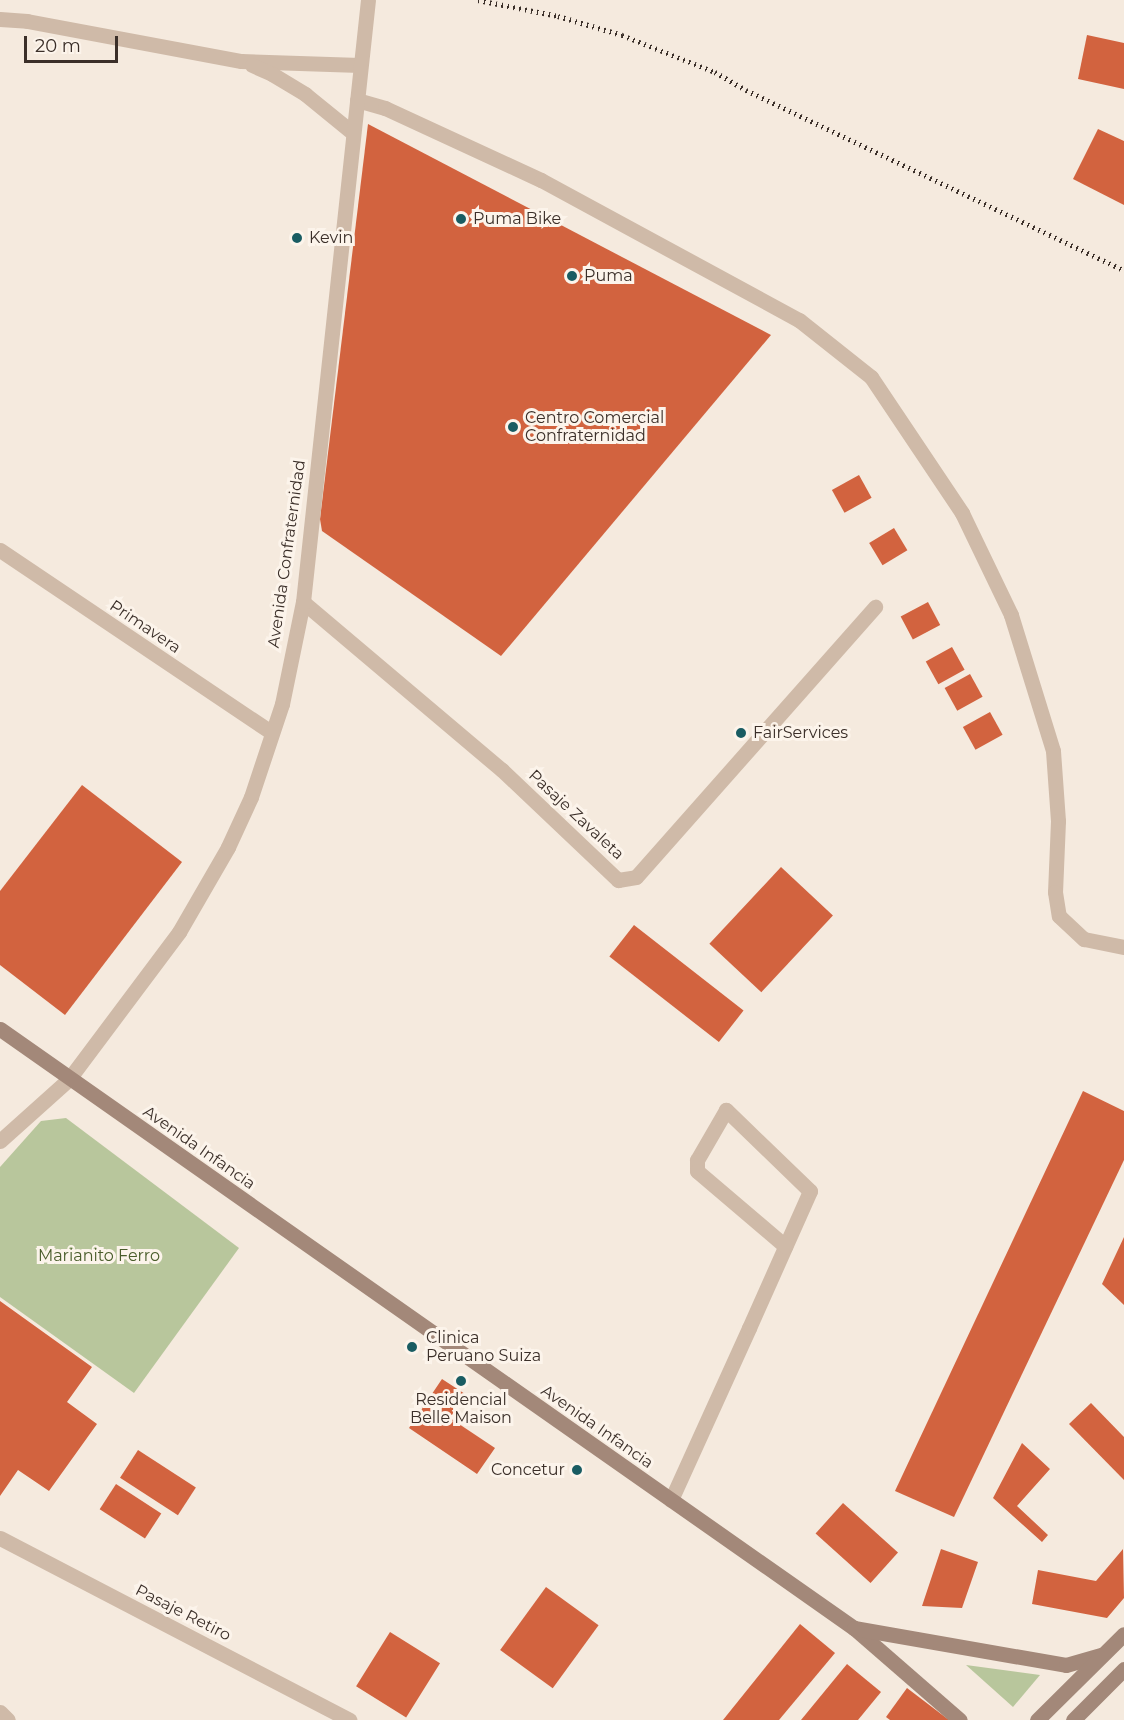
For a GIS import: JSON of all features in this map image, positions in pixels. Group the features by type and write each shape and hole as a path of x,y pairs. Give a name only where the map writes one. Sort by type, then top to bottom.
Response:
{"main road":[{"name":"Avenida Infancia","path":"0,1029 854,1628 960,1720"},
{"path":"854,1628 1066,1665 1102,1655"},
{"path":"1037,1720 1124,1634"},
{"path":"1073,1720 1124,1669"}],"street":[{"name":"Avenida Confraternidad","path":"0,1141 69,1079 194,909 228,847 251,797 282,704 303,602 368,0"},
{"path":"0,19 27,21 241,61 360,65"},
{"path":"241,61 272,74 305,94 353,133"},
{"path":"357,100 385,108 541,180 799,320 871,377 963,513 1011,615 1053,751 1058,821 1055,892 1059,916 1084,939 1124,947"},
{"name":"Primavera","path":"0,550 271,732"},
{"name":"Pasaje Zavaleta","path":"303,602 502,770 618,880 636,877 875,607"},
{"path":"670,1500 810,1191 726,1110 697,1160 697,1171 785,1246"},
{"name":"Pasaje Retiro","path":"0,1538 350,1720"},
{"path":"0,1712 8,1720"}],"green space":[{"name":"Marianito Ferro","path":"66,1118 239,1248 134,1393 0,1297 0,1167 41,1121"},
{"path":"966,1665 1040,1675 1013,1707"}],"building":[{"path":"1087,35 1124,43 1124,89 1078,79"},
{"name":"Centro Comercial Confraternidad","path":"368,124 771,335 501,656 322,531 320,519"},
{"path":"1098,129 1124,141 1124,205 1073,179"},
{"path":"859,475 872,498 844,513 832,490"},
{"path":"894,528 907,550 883,565 869,543"},
{"path":"928,602 940,625 913,640 901,617"},
{"path":"952,647 965,670 938,684 926,662"},
{"path":"970,674 983,697 957,711 945,688"},
{"path":"990,712 1003,735 975,750 963,727"},
{"path":"82,785 182,862 65,1015 0,965 0,891"},
{"path":"781,867 833,915 761,992 709,944"},
{"path":"634,925 744,1011 719,1042 609,957"},
{"path":"1083,1091 1124,1111 1124,1160 954,1517 895,1491"},
{"path":"1124,1237 1124,1305 1102,1284"},
{"path":"0,1301 92,1367 67,1402 97,1424 49,1491 18,1470 0,1496"},
{"path":"442,1379 465,1394 450,1418 495,1448 477,1474 409,1428"},
{"path":"1091,1403 1124,1437 1124,1480 1069,1424"},
{"path":"1022,1443 1050,1469 1017,1506 1048,1535 1042,1542 993,1498"},
{"path":"138,1450 196,1488 178,1515 120,1478"},
{"path":"116,1484 161,1513 145,1539 100,1509"},
{"path":"843,1503 898,1553 871,1583 816,1533"},
{"path":"941,1549 978,1562 962,1608 922,1606"},
{"path":"1123,1549 1124,1598 1107,1618 1032,1604 1038,1570 1096,1581"},
{"path":"546,1587 599,1625 553,1688 500,1650"},
{"path":"800,1624 835,1653 779,1720 723,1720"},
{"path":"390,1632 440,1663 406,1718 356,1686"},
{"path":"847,1664 881,1692 858,1720 801,1720"},
{"path":"907,1688 949,1720 890,1720 886,1717"}],"railway":[{"path":"478,0 558,16 622,35 715,72 746,90 1124,270"}],"place":[{"name":"Puma Bike","path":"461,219"},
{"name":"Kevin","path":"297,238"},
{"name":"Puma","path":"572,276"},
{"name":"Centro Comercial Confraternidad","path":"513,427"},
{"name":"FairServices","path":"741,733"},
{"name":"Clinica Peruano Suiza","path":"412,1347"},
{"name":"Residencial Belle Maison","path":"461,1381"},
{"name":"Concetur","path":"577,1470"}]}
